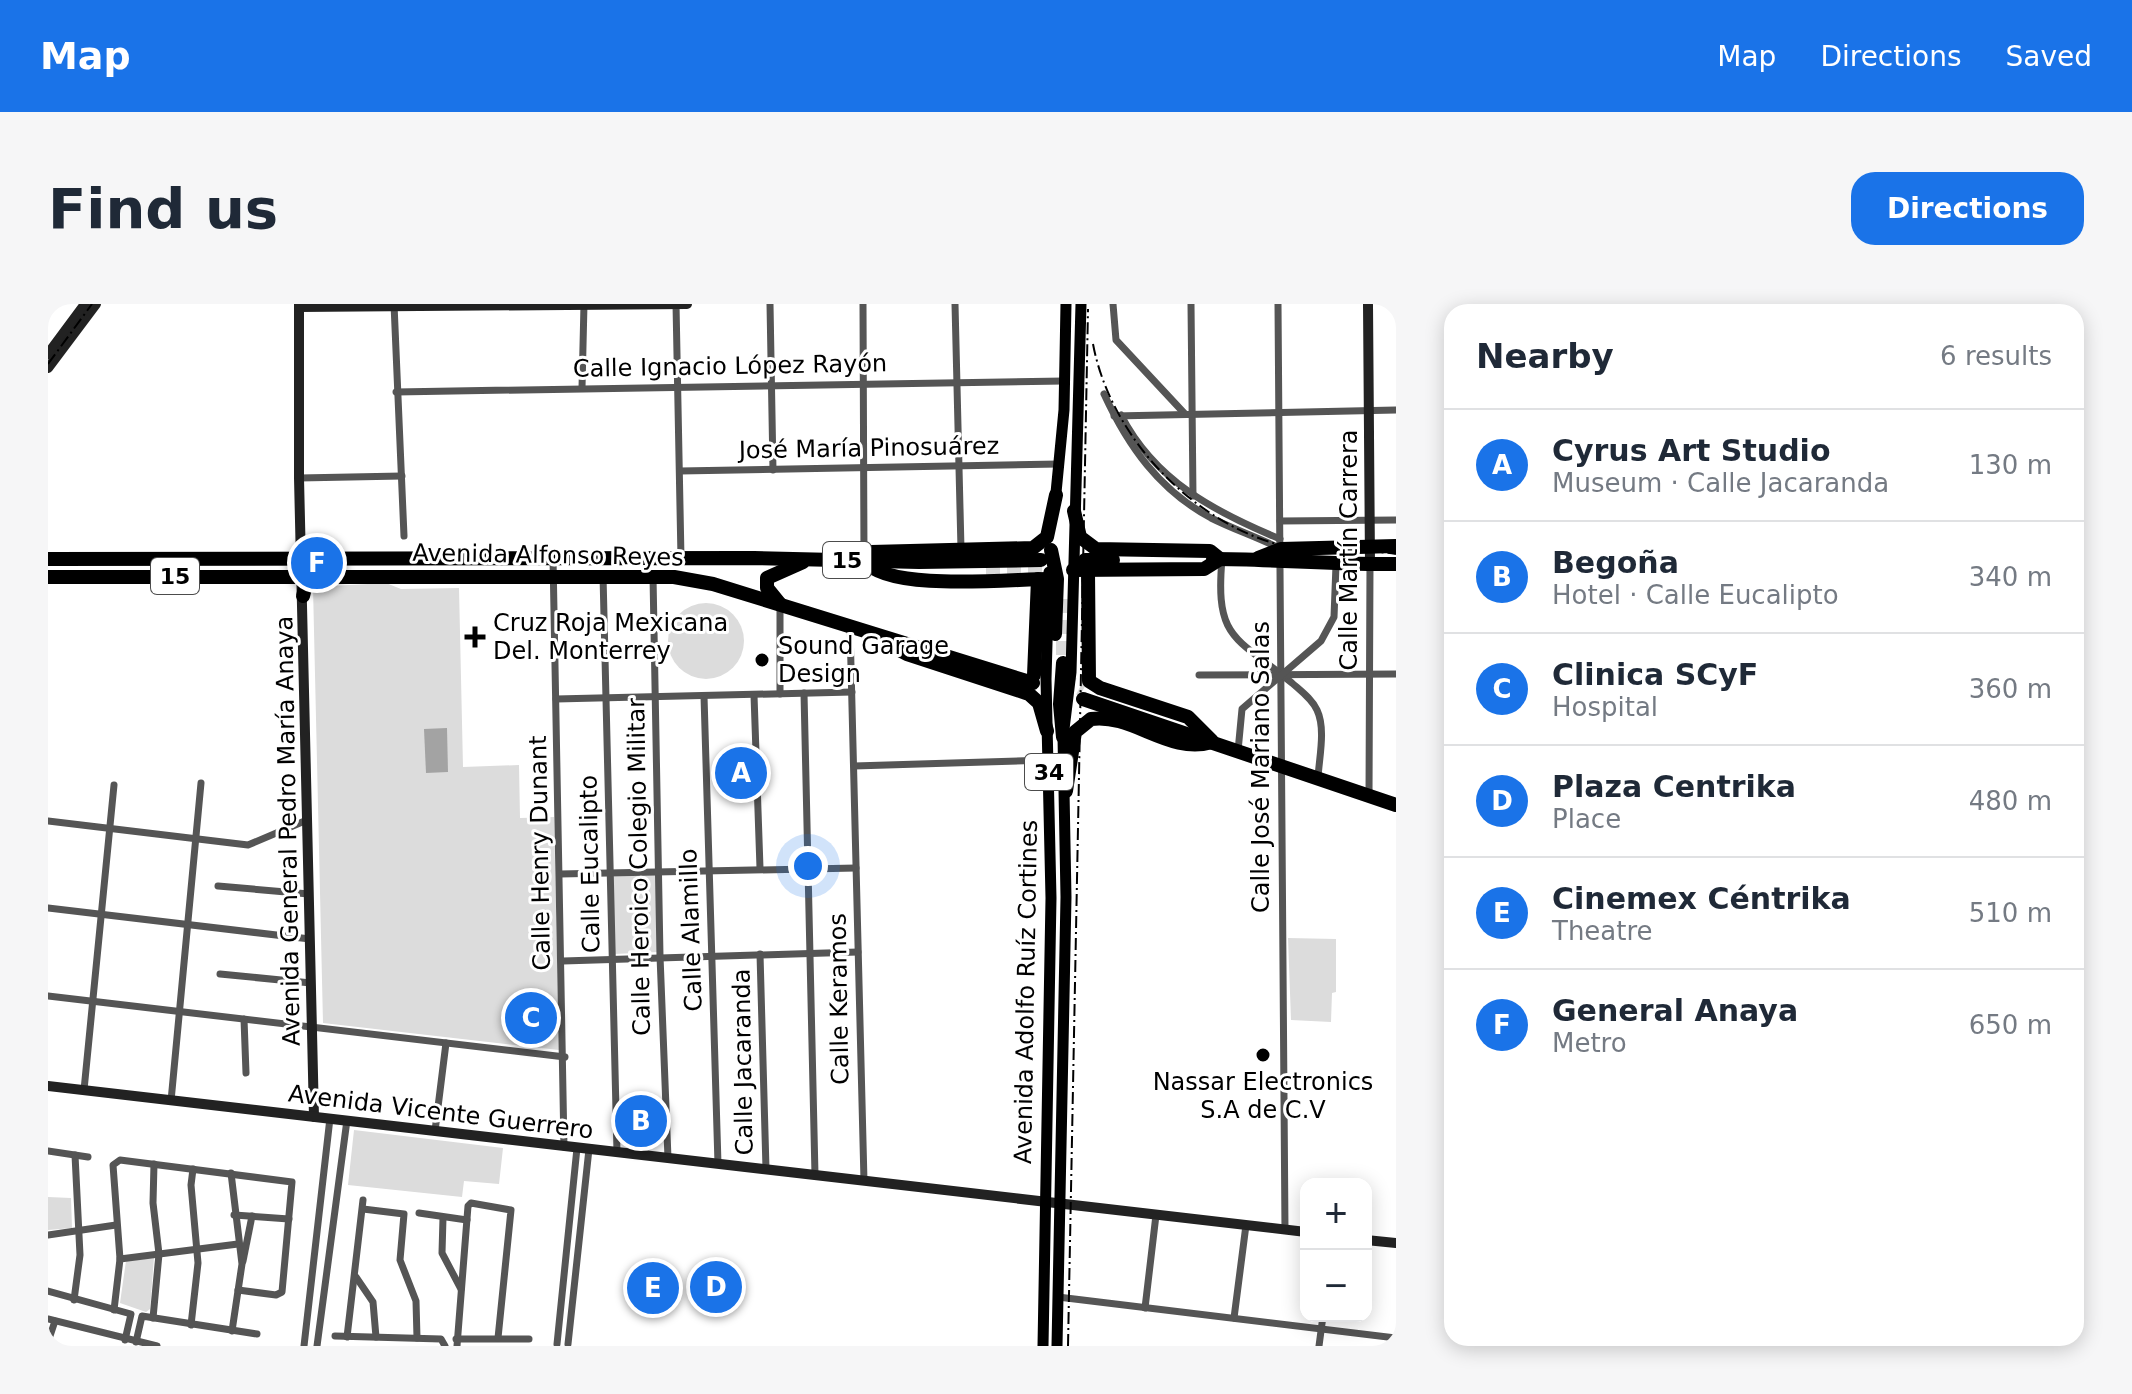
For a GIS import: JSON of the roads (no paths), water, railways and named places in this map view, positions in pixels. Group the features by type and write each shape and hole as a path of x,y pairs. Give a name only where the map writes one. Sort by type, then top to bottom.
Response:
{"highway":[{"path":"866,629 913,635 1037,679 1043,579 918,580 875,570 864,561 871,552 1016,551 1041,545 1049,529 1056,495"},
{"path":"1074,511 1080,537 1096,549 1210,551 1221,559"},
{"path":"1212,742 1188,717 1100,688 1089,681 1082,567 1204,569 1221,559 1257,559 1281,550 1396,546"},
{"path":"1281,550 1336,565 1395,564"},
{"path":"1046,555 1057,579 1055,634"},
{"name":"15","path":"681,558 919,562 1046,555"},
{"name":"Avenida Alfonso Reyes","path":"48,559 681,558"},
{"path":"780,604 767,588 767,578 811,559"},
{"path":"89,576 126,560 156,569 167,576"},
{"path":"919,562 943,570 986,571"},
{"path":"303,596 308,581 324,575"},
{"name":"Avenida Alfonso Reyes","path":"48,577 653,575 701,581 866,629"},
{"path":"866,629 907,654 1029,694 1039,703 1047,731"},
{"path":"1063,663 1060,704 1063,737"},
{"path":"1083,695 1123,704 1133,715 1396,805"},
{"path":"1066,791 1073,740 1085,721 1108,719 1190,746 1212,742"}],"main road":[{"path":"1043,579 1059,464 1066,304"},
{"name":"Avenida Adolfo Ruíz Cortines","path":"1057,1346 1066,791 1063,737 1082,567 1074,511 1081,304"},
{"name":"Avenida Adolfo Ruíz Cortines","path":"1037,679 1047,731 1051,898 1043,1346"}],"street":[{"path":"48,354 85,304"},
{"path":"48,368 96,304"},
{"path":"582,388 584,304"},
{"path":"676,304 681,558"},
{"path":"299,306 687,304"},
{"path":"770,304 773,470"},
{"path":"863,304 864,561"},
{"path":"955,304 961,551"},
{"path":"1113,304 1116,340 1188,414"},
{"path":"1191,304 1188,414 1193,496"},
{"name":"Calle José Mariano Salas","path":"1278,304 1281,550 1279,766 1285,1230"},
{"name":"Calle Martín Carrera","path":"1368,304 1369,795"},
{"name":"Avenida General Pedro María Anaya","path":"299,306 299,478 314,1117"},
{"path":"394,306 404,536"},
{"name":"Calle Ignacio López Rayón","path":"396,392 1064,381"},
{"path":"1104,394 1142,461 1177,496 1212,519 1281,550"},
{"path":"1118,416 1396,410"},
{"path":"1118,416 1156,464 1193,496 1281,550"},
{"name":"José María Pinosuárez","path":"680,471 1059,464"},
{"path":"299,478 402,476"},
{"path":"1280,521 1396,520"},
{"name":"Calle Henry Dunant","path":"553,558 565,1057 564,1147"},
{"path":"1221,559 1222,618 1243,645 1317,709 1320,730 1318,778"},
{"path":"1238,751 1242,709 1331,627 1336,565"},
{"name":"Calle Eucalipto","path":"603,575 617,1152"},
{"name":"Calle Heroico Colegio Militar","path":"653,575 660,956 668,1158"},
{"path":"780,604 780,694"},
{"name":"Calle Keramos","path":"850,625 864,1181"},
{"path":"1199,675 1396,674"},
{"path":"556,699 852,692"},
{"path":"804,693 815,1175"},
{"path":"754,695 760,868"},
{"name":"Calle Alamillo","path":"704,696 718,1164"},
{"path":"854,766 1048,760"},
{"path":"171,1101 201,783"},
{"path":"84,1090 114,785"},
{"path":"48,821 256,844 307,820"},
{"path":"560,874 856,868"},
{"path":"218,886 309,894"},
{"path":"48,908 310,939"},
{"path":"563,961 858,952"},
{"name":"Calle Jacaranda","path":"760,954 766,1169"},
{"path":"220,974 311,983"},
{"path":"48,996 565,1057"},
{"path":"244,1019 246,1073"},
{"path":"435,1131 446,1043"},
{"name":"Avenida Vicente Guerrero","path":"48,1086 1300,1231"},
{"path":"304,1346 330,1118"},
{"path":"317,1346 347,1120"},
{"path":"583,1148 570,1345 555,1345 583,1148"},
{"path":"48,1151 88,1157"},
{"path":"74,1300 80,1255 75,1155"},
{"path":"114,1310 120,1259 113,1165 120,1160 293,1183 282,1292 276,1295 238,1290"},
{"path":"153,1318 159,1254 153,1203 154,1164"},
{"path":"191,1325 198,1249 191,1185 193,1169"},
{"path":"231,1173 242,1264"},
{"path":"347,1337 363,1200"},
{"path":"498,1338 511,1210 471,1203 456,1343 498,1338 529,1339"},
{"path":"363,1209 404,1214 400,1260 416,1301 417,1338"},
{"path":"419,1213 467,1220"},
{"path":"234,1215 289,1219"},
{"path":"1145,1308 1156,1215"},
{"path":"232,1331 252,1216"},
{"path":"320,1216 335,1217"},
{"path":"443,1218 442,1253 461,1289"},
{"path":"48,1235 116,1225"},
{"path":"1234,1318 1246,1225"},
{"path":"1372,1241 1396,1243"},
{"path":"120,1259 238,1244"},
{"path":"355,1277 373,1302 376,1337"},
{"path":"48,1291 131,1314 125,1340"},
{"path":"1058,1297 1396,1338"},
{"path":"136,1342 142,1316 257,1334"},
{"path":"48,1342 52,1320 157,1346"},
{"path":"1319,1346 1322,1322"},
{"path":"335,1336 442,1339 445,1346"}],"tunnel":[{"path":"986,571 1043,571 1060,579"},
{"path":"1063,599 1063,663"},
{"path":"1061,678 1083,690"}],"railway":[{"path":"48,364 92,304"},
{"path":"1068,1346 1088,309"},
{"path":"1093,344 1102,378 1136,441 1159,470 1215,516 1247,533 1294,548 1396,554"}],"place":[{"name":"General Anaya","path":"317,563"},
{"name":"Cruz Roja Mexicana Del. Monterrey","path":"475,637"},
{"name":"Sound Garage Design","path":"762,660"},
{"name":"Cyrus Art Studio","path":"741,773"},
{"name":"Clinica SCyF","path":"531,1018"},
{"name":"Nassar Electronics S.A de C.V","path":"1263,1055"},
{"name":"Begoña","path":"641,1121"},
{"name":"Plaza Centrika","path":"716,1287"},
{"name":"Cinemex Céntrika","path":"653,1288"}]}
